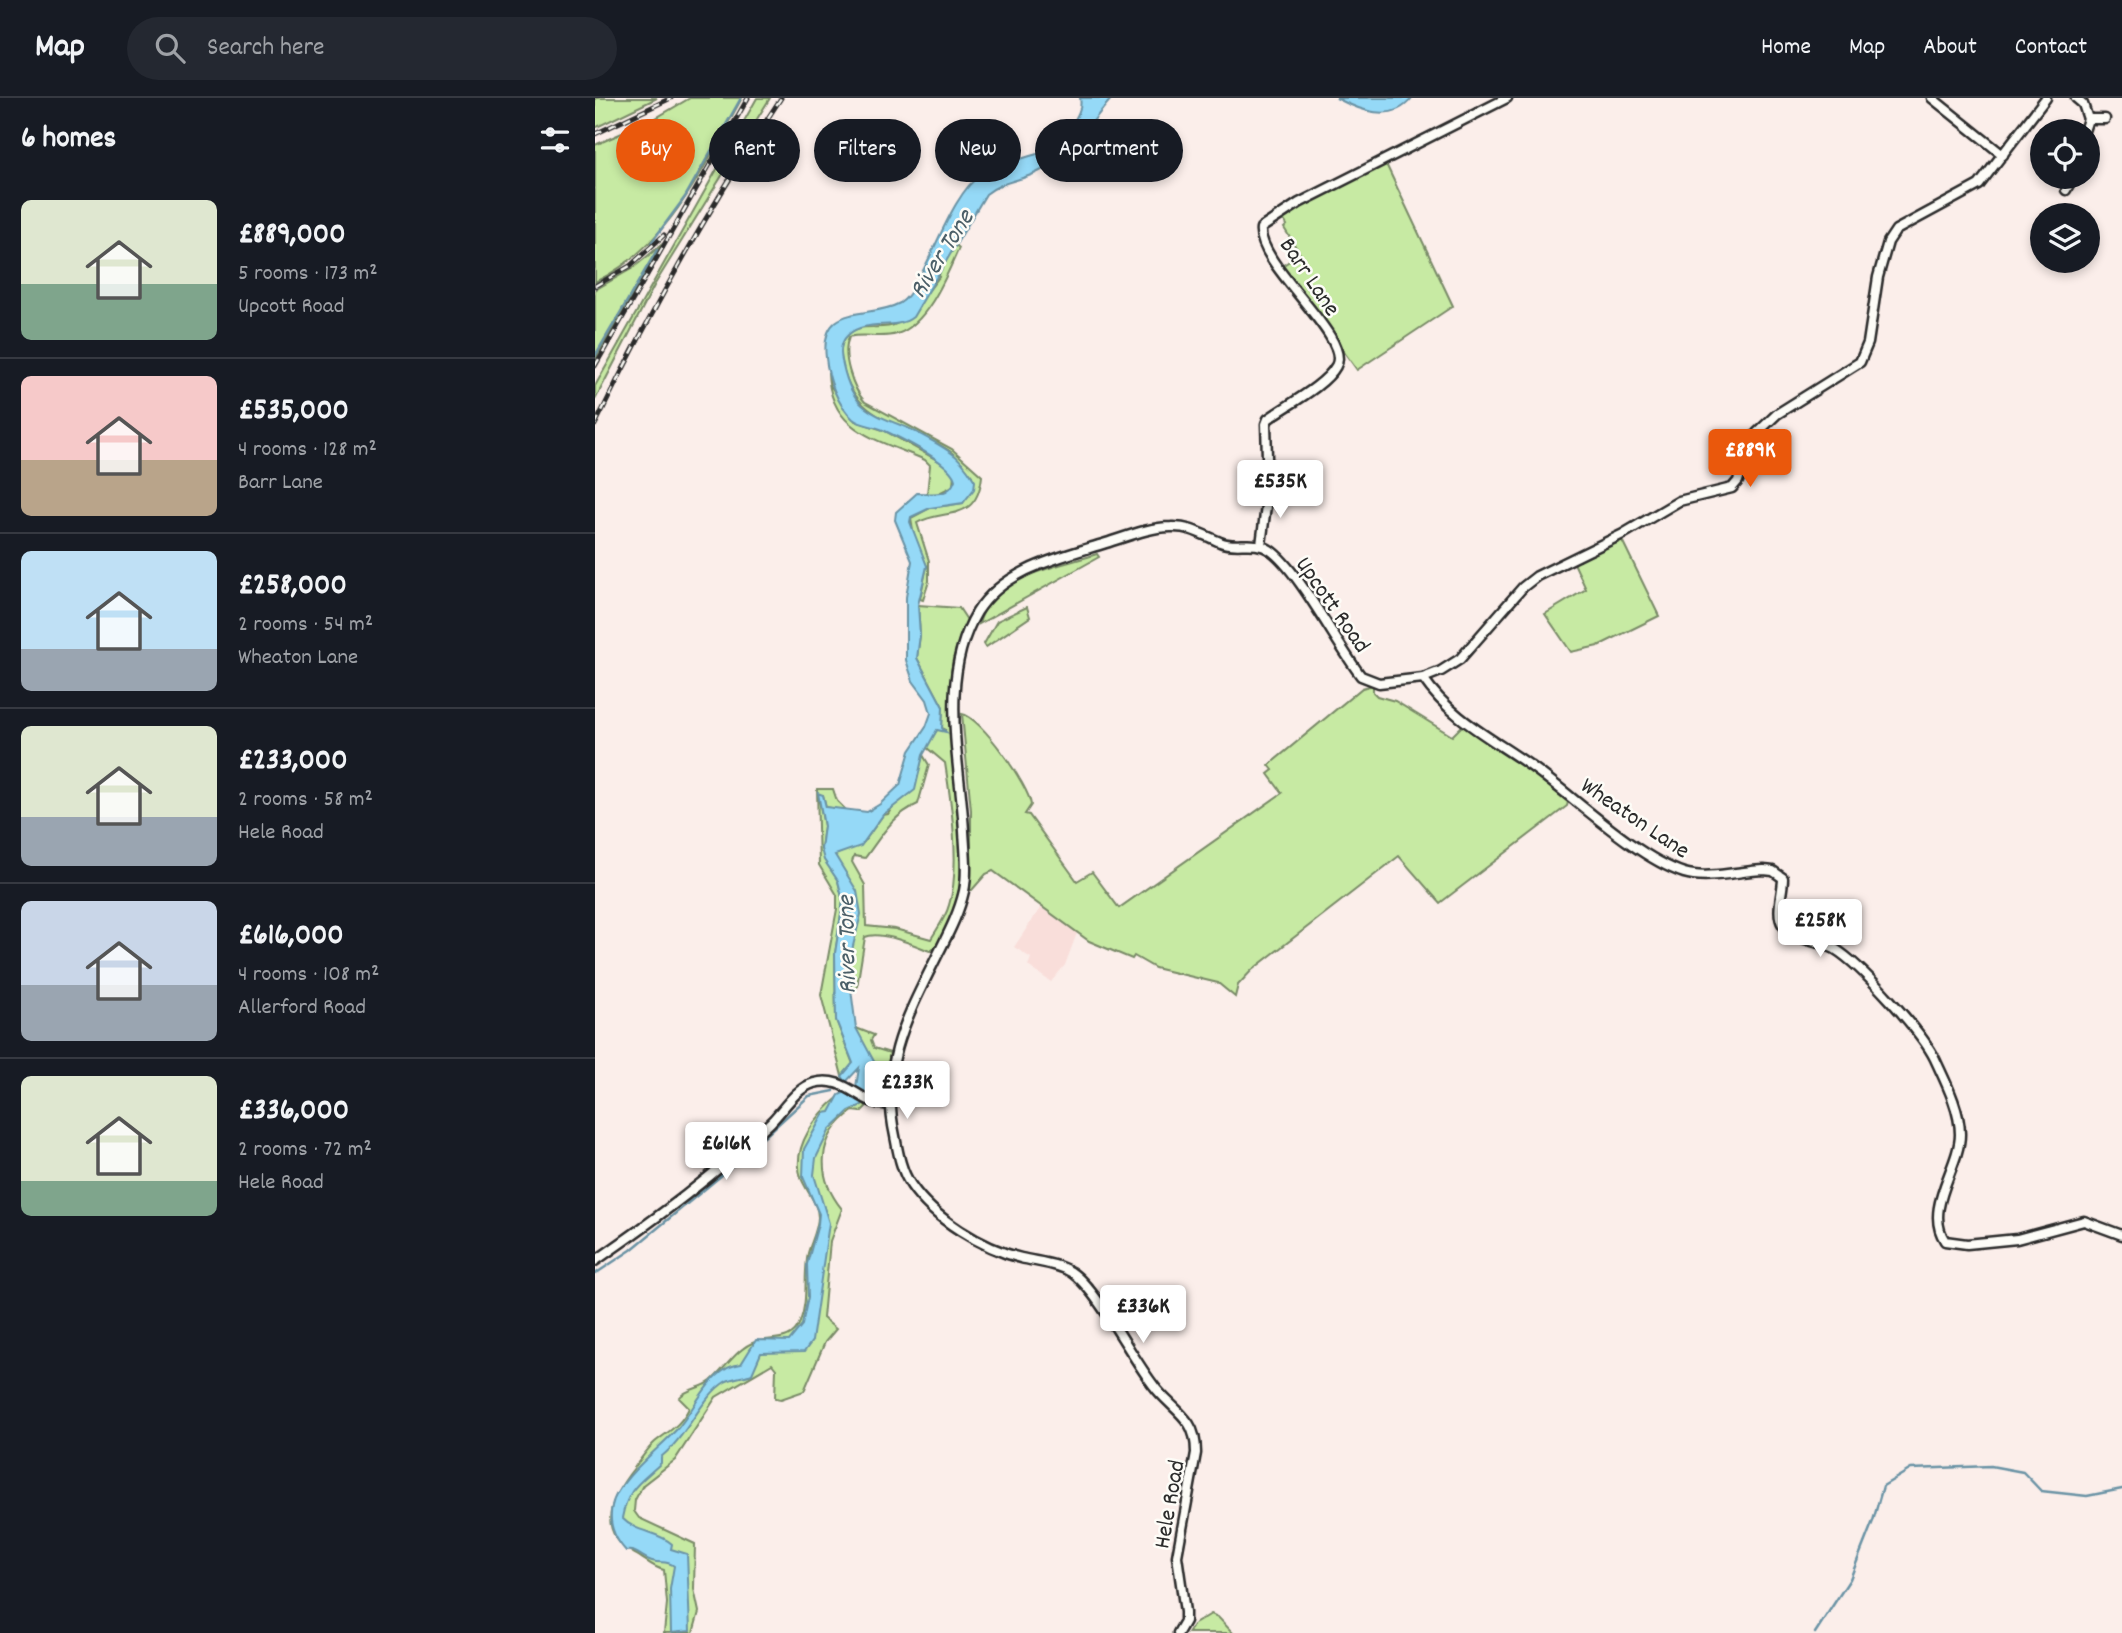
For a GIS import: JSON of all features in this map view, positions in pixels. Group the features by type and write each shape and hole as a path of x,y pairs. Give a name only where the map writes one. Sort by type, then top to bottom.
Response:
{"street":[{"name":"Barr Lane","path":"1261,545 1268,490 1266,424 1275,414 1326,377 1336,367 1338,359 1338,351 1328,335 1269,250 1261,228 1299,203 1507,98"},
{"path":"1932,98 2003,155"},
{"name":"Upcott Road","path":"888,1104 895,1049 957,916 965,886 963,808 954,714 956,673 961,645 979,610 991,595 1032,568 1149,530 1170,526 1189,528 1223,544 1261,545 1273,552 1297,582 1361,676 1379,682 1423,678 1460,659 1523,587 1538,576 1623,534 1679,501 1732,488 1738,481 1750,444 1757,433 1777,414 1860,362 1868,343 1878,277 1888,242 1896,230 1968,193 1991,173 2046,98"},
{"path":"2076,98 2083,104 2088,119"},
{"path":"2100,120 2105,120"},
{"name":"Wheaton Lane","path":"1423,678 1449,710 1476,731 1518,756 1605,824 1662,862 1700,876 1763,870 1773,871 1783,878 1780,910 1784,927 1833,948 1858,967 1887,996 1934,1057 1953,1102 1960,1130 1960,1144 1944,1186 1940,1213 1941,1233 1945,1241 1967,1244 2017,1239 2084,1221 2122,1236"},
{"path":"595,1261 706,1180 747,1145 804,1087 826,1082 849,1087 871,1101 888,1104"},
{"name":"Hele Road","path":"888,1104 905,1172 917,1193 939,1213 978,1241 1001,1252 1071,1272 1093,1295 1154,1388 1188,1423 1195,1436 1196,1453 1177,1556 1185,1612 1185,1621 1178,1633"}],"shaded area":[{"path":"1041,907 1077,933 1065,965 1051,982 1028,966 1031,958 1014,947"}],"green space":[{"path":"595,98 657,98 595,128"},
{"path":"690,98 742,98 730,119 709,119 709,157 695,182 695,119 654,119"},
{"path":"757,98 770,98 757,119 745,119"},
{"path":"616,136 616,182 695,182 664,226 644,248 621,267 595,282 595,145"},
{"path":"1386,164 1453,306 1357,370 1282,266 1300,254 1284,228 1287,225 1283,219 1311,200"},
{"path":"710,182 718,182 655,284 595,400 595,386"},
{"path":"956,245 959,248 942,285 918,321 897,334 849,337 846,353 849,371 865,402 952,449 982,476 979,491 966,508 917,523 929,561 929,581 923,600 920,599 927,566 914,536 911,518 930,508 963,503 972,476 951,452 872,412 860,401 850,386 843,367 841,348 846,337 857,329 890,326 908,315 939,277 940,268"},
{"path":"660,246 595,359 595,290 633,268"},
{"path":"828,372 830,385 855,421 883,430 944,464 954,473 953,486 937,494 927,494 930,465 925,460 874,439 847,421 837,409 831,392"},
{"path":"1622,540 1659,616 1598,646 1571,652 1545,614 1586,589 1574,563"},
{"path":"1097,554 1099,557 979,624 986,607 997,594 1011,584 1028,575"},
{"path":"918,605 959,608 967,620 953,659 950,698 963,830 963,862 958,894 942,937 930,951 880,935 865,937 857,987 852,991 848,966 857,925 835,855 864,842 883,815 888,814 895,803 914,790 923,755 929,765 918,804 894,821 865,858 854,856 852,862 865,885 866,926 895,929 931,939 946,914 953,890 954,835 945,763 926,747 937,730 946,730 942,728 943,707 917,658 920,635"},
{"path":"1027,607 1030,617 986,647 984,644 997,621"},
{"path":"1373,685 1373,692 1377,696 1395,701 1452,736 1463,725 1506,752 1568,802 1567,806 1440,903 1399,856 1252,970 1238,985 1235,997 1218,983 1155,968 1134,956 1132,959 1089,941 993,871 986,874 972,890 968,890 971,881 971,810 962,714 980,726 1003,753 1028,796 1031,805 1025,814 1029,815 1077,881 1092,872 1119,908 1282,793 1268,774 1273,770 1269,765 1362,688"},
{"path":"817,789 833,789 837,801 847,811 826,807 823,795 818,795 824,826 821,849 838,881 843,901 835,954 836,1020 853,1064 842,1076 821,995 837,909 837,895 819,865"},
{"path":"856,1028 874,1035 871,1040 874,1048 890,1053 884,1091 877,1100 870,1098 877,1080 876,1071"},
{"path":"840,1096 865,1102 866,1107 861,1112 853,1111 841,1121 832,1132 824,1157 828,1184 842,1209 830,1241 823,1318 836,1329 825,1342 804,1391 781,1399 775,1398 776,1369 772,1364 716,1397 675,1460 643,1485 635,1500 634,1511 639,1518 695,1544 694,1589 699,1612 693,1633 664,1633 667,1603 664,1570 622,1545 615,1536 611,1525 613,1503 618,1491 647,1451 686,1414 689,1408 679,1398 682,1395 711,1381 749,1345 787,1336 800,1322 808,1253 818,1217 814,1202 801,1178 800,1154 815,1121"},
{"path":"1211,1614 1218,1617 1233,1633 1188,1633 1193,1625"}],"water":[{"path":"1080,98 1112,98 1095,119 1075,119"},
{"path":"1336,98 1412,98 1395,111 1385,113 1355,107"},
{"path":"1035,155 1035,173 1021,178 1021,159"},
{"name":"River Tone","path":"973,182 1010,182 986,194 913,317 898,323 855,330 845,338 841,349 851,390 863,406 950,452 961,461 975,481 974,489 963,503 930,508 911,517 910,522 927,566 918,605 920,635 917,658 943,707 942,728 946,732 937,730 923,755 915,790 883,815 861,846 835,855 857,891 861,914 848,966 856,1028 877,1067 876,1090 862,1105 849,1111 830,1129 816,1158 814,1175 829,1223 812,1341 804,1352 761,1353 752,1374 728,1381 717,1388 679,1439 661,1457 661,1463 631,1492 625,1508 622,1518 628,1523 666,1540 672,1544 671,1549 687,1554 690,1631 671,1633 670,1589 674,1566 626,1551 613,1530 612,1506 621,1486 678,1428 718,1375 729,1367 741,1364 756,1340 789,1341 802,1325 808,1297 807,1264 819,1214 803,1177 804,1149 824,1113 830,1112 839,1095 856,1087 859,1068 846,1082 842,1076 853,1063 836,1020 835,953 843,901 838,881 824,860 821,849 824,826 818,793 823,795 826,807 867,812 880,804 900,785 910,751 926,727 931,713 927,700 913,681 906,660 906,597 912,561 895,520 896,512 917,493 944,492 949,490 955,480 944,466 924,451 883,430 856,421 847,413 831,382 826,358 826,340 830,328 838,320 888,308 900,303 909,294 947,220"}],"waterway":[{"path":"651,243 685,197 741,98"},
{"path":"595,356 657,250"},
{"path":"595,1274 631,1250 728,1170 809,1096 834,1091"},
{"path":"1815,1633 1850,1579 1873,1521 1883,1486 1911,1469 1991,1466 2023,1472 2041,1491 2087,1496 2122,1489"}],"railway":[{"path":"595,134 671,98"},
{"path":"595,366 748,98"},
{"path":"595,425 683,258 781,98"},
{"path":"595,286 630,266 664,235"}]}
